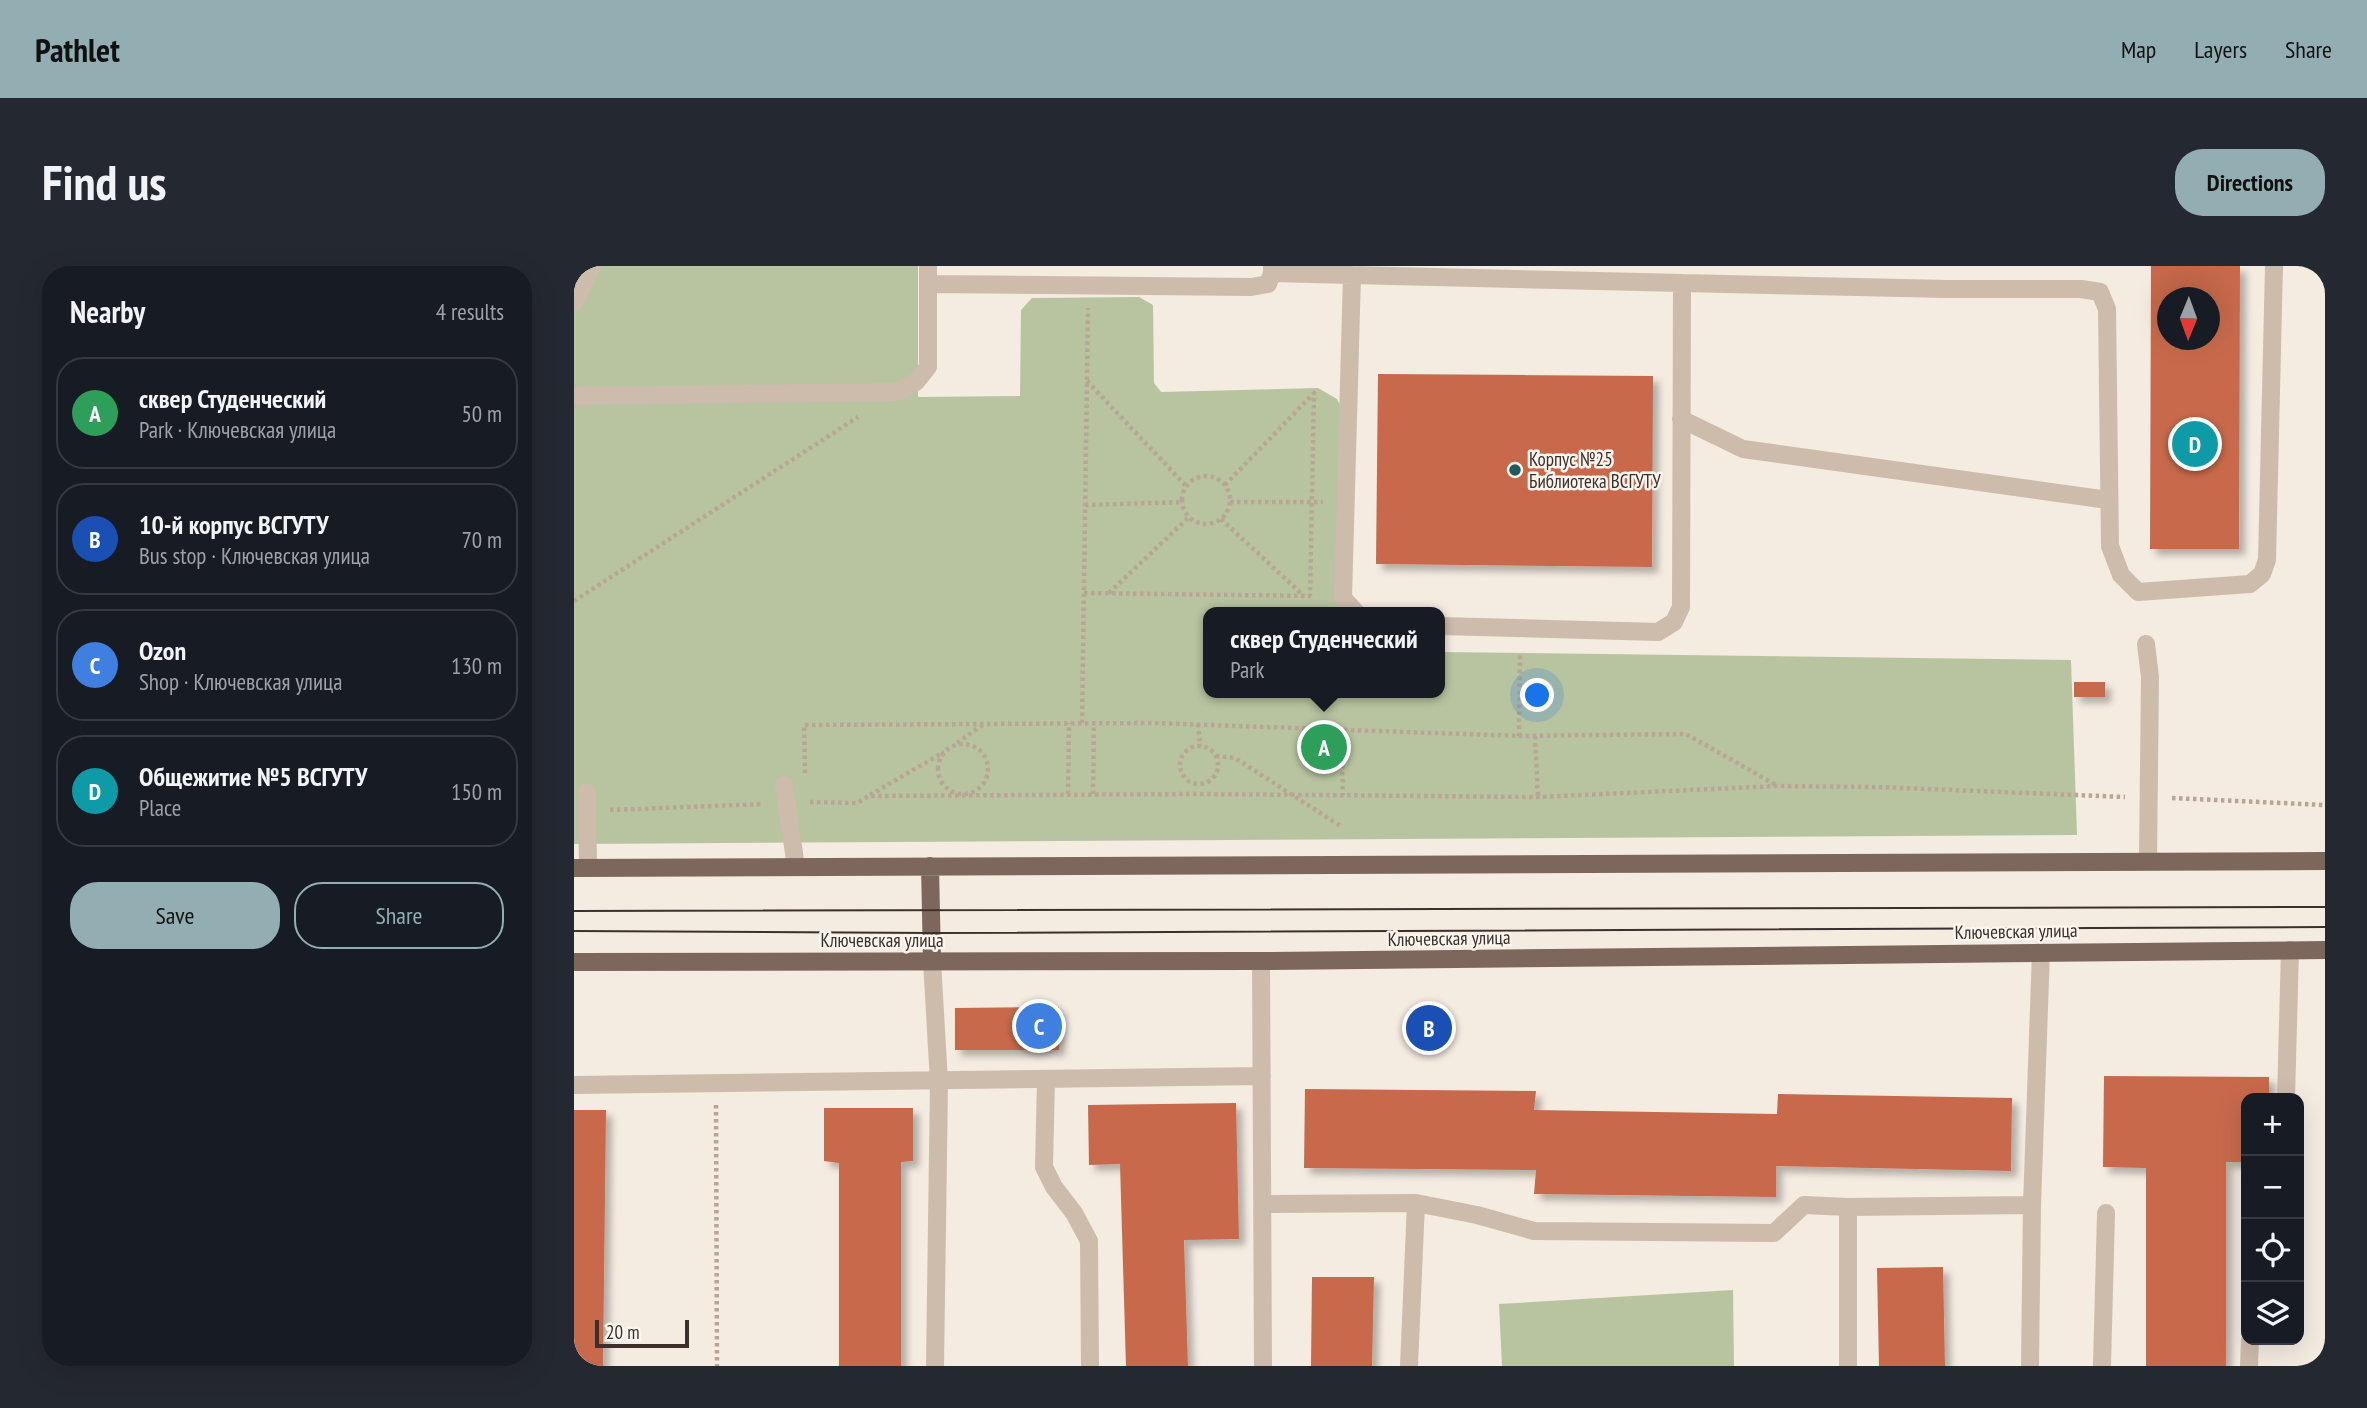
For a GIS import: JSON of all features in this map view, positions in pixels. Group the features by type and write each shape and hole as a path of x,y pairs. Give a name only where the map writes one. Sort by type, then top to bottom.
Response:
{"main road":[{"path":"581,868 2325,861"},
{"path":"930,866 932,961"},
{"name":"Ключевская улица","path":"574,962 1261,961 2325,950"}],"lane":[{"path":"574,303 592,266"},
{"path":"574,396 897,392 916,382 928,367 928,275 1088,285 1251,287 1268,284 1272,270 1352,275 1682,283 2081,289 2100,292 2107,309 2110,546 2121,575 2138,592 2250,584 2262,574 2267,560 2274,266"},
{"path":"1351,607 1343,598 1352,275"},
{"path":"1445,626 1658,632 1674,622 1681,607 1682,283"},
{"path":"1681,419 1743,449 2108,500"},
{"path":"2146,643 2150,677 2148,860"},
{"path":"581,868 587,792"},
{"path":"786,794 796,867"},
{"path":"2286,1093 2290,950"},
{"path":"2030,1366 2032,1205 2041,952"},
{"path":"932,961 939,1082 935,1366"},
{"path":"1261,961 1264,1366"},
{"path":"574,1084 939,1082 1262,1076"},
{"path":"1046,1079 1044,1167 1089,1241 1090,1366"},
{"path":"1264,1203 1416,1202 1534,1231 1774,1233 1804,1205 2032,1205"},
{"path":"1409,1366 1416,1202"},
{"path":"1848,1207 1848,1366"},
{"path":"2102,1366 2106,1213"},
{"path":"2249,1366 2250,1345"}],"path":[{"path":"1082,723 1088,285"},
{"path":"1087,381 1187,486"},
{"path":"1225,485 1314,393 1307,596"},
{"path":"574,601 862,414"},
{"path":"1205,476 1216,478 1225,485 1230,502 1221,519 1202,524 1189,517 1183,502 1187,486 1193,480 1205,476"},
{"path":"1085,505 1183,502"},
{"path":"1230,502 1346,502"},
{"path":"1109,593 1189,517"},
{"path":"1221,519 1307,596"},
{"path":"1084,593 1343,598"},
{"path":"1519,628 1519,736"},
{"path":"1068,794 1069,723"},
{"path":"1093,794 1094,723"},
{"path":"587,812 786,794 857,803 948,750 984,724"},
{"path":"805,776 804,725 1199,724 1519,736 1686,734 1777,786"},
{"path":"1199,724 1200,746"},
{"path":"1342,730 1343,795"},
{"path":"1535,736 1538,797"},
{"path":"959,745 971,745 981,751 987,762 988,774 983,785 974,792 962,794 951,791 942,782 940,759 948,750 959,745"},
{"path":"1200,746 1209,749 1216,756 1219,766 1216,775 1209,782 1199,785 1190,782 1180,765 1183,755 1200,746"},
{"path":"1216,756 1235,758 1342,827"},
{"path":"1199,785 1199,793"},
{"path":"869,796 1199,793 1538,797 1777,786 1878,786 2325,805"},
{"path":"716,1083 717,1366"}],"green space":[{"path":"574,266 918,266 918,397 1020,396 1021,310 1032,298 1139,297 1153,305 1154,383 1161,392 1318,388 1337,399 1344,413 1341,607 1203,607 1203,698 1445,698 1445,652 2071,660 2077,835 574,844"},
{"path":"1733,1290 1734,1366 1502,1366 1499,1304"}],"building":[{"path":"2151,266 2240,266 2239,549 2150,549"},
{"name":"Корпус №25 Библиотека ВСГУТУ","path":"1378,374 1653,376 1652,567 1376,564"},
{"path":"2074,682 2105,682 2105,697 2074,697"},
{"path":"1059,1007 1059,1050 955,1050 955,1008"},
{"path":"2104,1076 2269,1077 2269,1093 2241,1093 2241,1162 2226,1162 2226,1366 2146,1366 2146,1168 2103,1167"},
{"path":"1305,1089 1536,1091 1534,1110 1777,1114 1778,1094 2012,1098 2011,1171 1776,1166 1776,1197 1534,1194 1536,1170 1304,1168"},
{"path":"1236,1103 1239,1239 1184,1240 1188,1366 1126,1366 1120,1164 1089,1165 1088,1105"},
{"path":"824,1108 913,1108 913,1161 901,1162 901,1366 839,1366 839,1163 824,1161"},
{"path":"574,1110 606,1110 603,1366 574,1366"},
{"path":"1943,1267 1945,1366 1879,1366 1877,1268"},
{"path":"1312,1277 1374,1277 1372,1366 1311,1366"}],"tram line":[{"path":"574,911 2325,907"},
{"path":"574,931 931,933 2325,927"}],"place":[{"name":"Общежитие №5 ВСГУТУ","path":"2195,444"},
{"name":"Корпус №25 Библиотека ВСГУТУ","path":"1515,470"},
{"name":"сквер Студенческий","path":"1324,747"},
{"name":"Ozon","path":"1039,1026"},
{"name":"10-й корпус ВСГУТУ","path":"1429,1028"}]}
